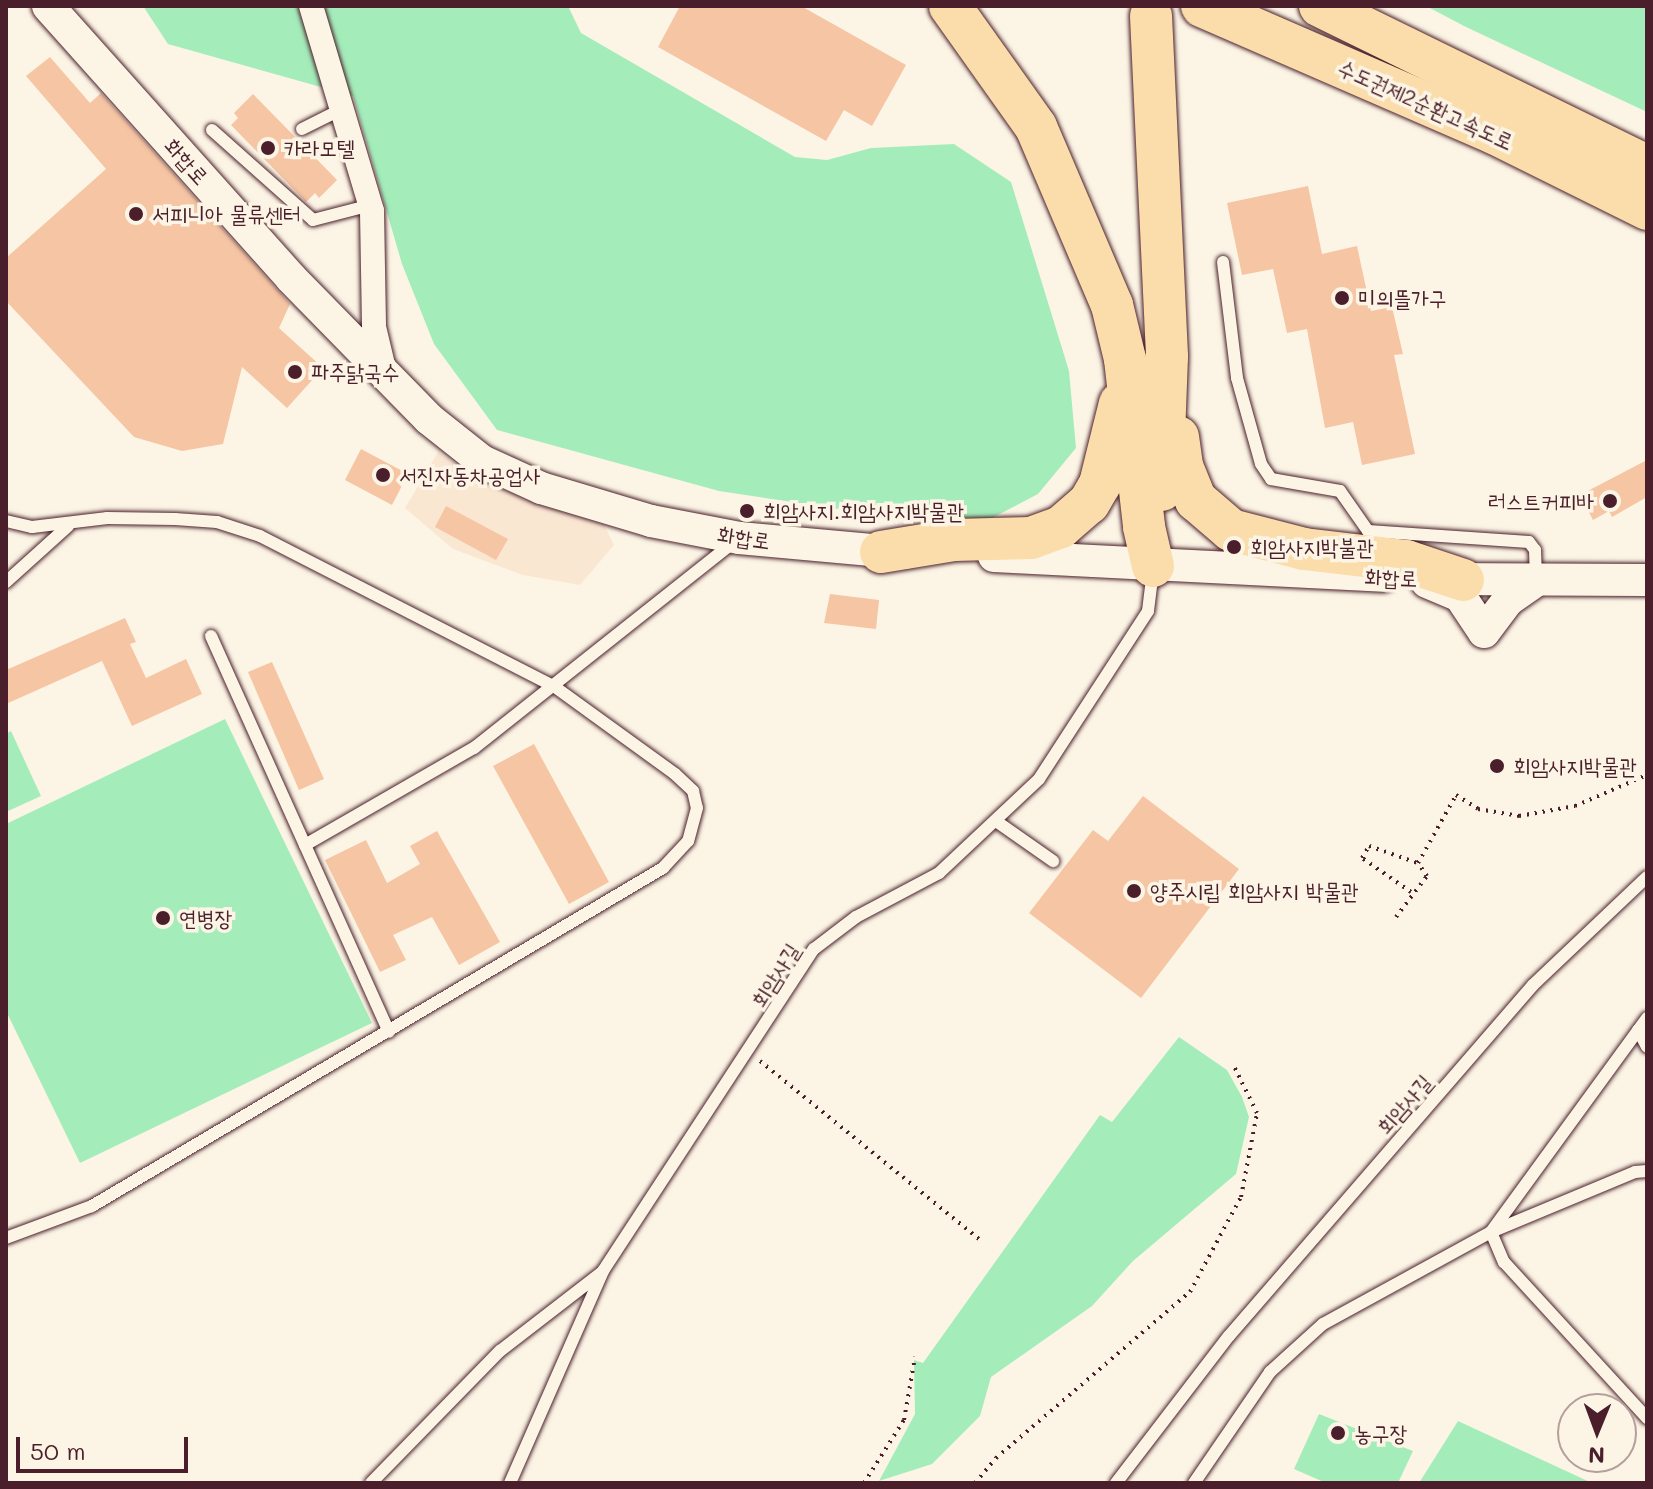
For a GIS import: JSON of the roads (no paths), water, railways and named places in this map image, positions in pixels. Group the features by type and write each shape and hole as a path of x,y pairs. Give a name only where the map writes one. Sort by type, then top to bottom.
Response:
{"highway":[{"path":"950,6 1005,78 1049,154 1093,252 1125,359 1144,527 1153,566"},
{"name":"수도권제2순환고속도로","path":"1202,6 1494,133 1647,209"},
{"name":"수도권제2순환고속도로","path":"1320,6 1647,166"},
{"path":"1151,16 1167,357 1161,508 1153,566"},
{"path":"1167,357 1182,466 1196,500 1218,522 1277,544 1394,558 1463,580"},
{"path":"881,552 954,540 1031,538 1072,519 1100,484 1116,425 1125,359"}],"main road":[{"name":"화합로","path":"48,6 359,328 386,376 454,441 541,488 651,521 739,538 881,552 1463,580 1647,580"},
{"path":"1413,578 1460,596 1484,632 1507,601 1536,581"}],"street":[{"path":"311,6 371,205 376,236 359,328"}],"lane":[{"path":"302,129 342,109"},
{"path":"212,130 313,220 371,205"},
{"path":"1223,262 1237,378 1261,464 1271,479 1340,491 1368,531 1529,542 1535,550 1536,581"},
{"path":"6,521 32,527 68,526 107,518 236,527 555,687 693,791 696,825 678,856 663,868 92,1206 6,1238"},
{"path":"6,582 68,526"},
{"path":"305,845 474,748 555,687 739,538"},
{"name":"회암사길","path":"510,1483 603,1271 750,1053 814,949 832,931 939,873 1039,779 1148,611 1153,566"},
{"path":"211,636 389,1032"},
{"path":"996,821 1053,861"},
{"name":"회암사길","path":"1116,1483 1229,1336 1533,985 1647,877"},
{"path":"1491,1232 1647,1018"},
{"path":"1638,1030 1647,1047"},
{"path":"1194,1483 1250,1399 1290,1352 1323,1324 1491,1232 1635,1172 1647,1171"},
{"path":"1491,1232 1504,1262 1647,1418"},
{"path":"371,1483 500,1351 603,1271"}],"place":[{"name":"카라모텔","path":"268,148"},
{"name":"서피니아 물류센터","path":"136,214"},
{"name":"미의뜰가구","path":"1342,298"},
{"name":"파주닭국수","path":"295,372"},
{"name":"서진자동차공업사","path":"383,475"},
{"name":"러스트커피바","path":"1610,501"},
{"name":"회암사지.회암사지박물관","path":"747,511"},
{"name":"회암사지박불관","path":"1234,547"},
{"name":"회암사지박물관","path":"1497,766"},
{"name":"양주시립 회암사지 박물관","path":"1134,891"},
{"name":"연병장","path":"163,918"},
{"name":"농구장","path":"1338,1433"}]}
